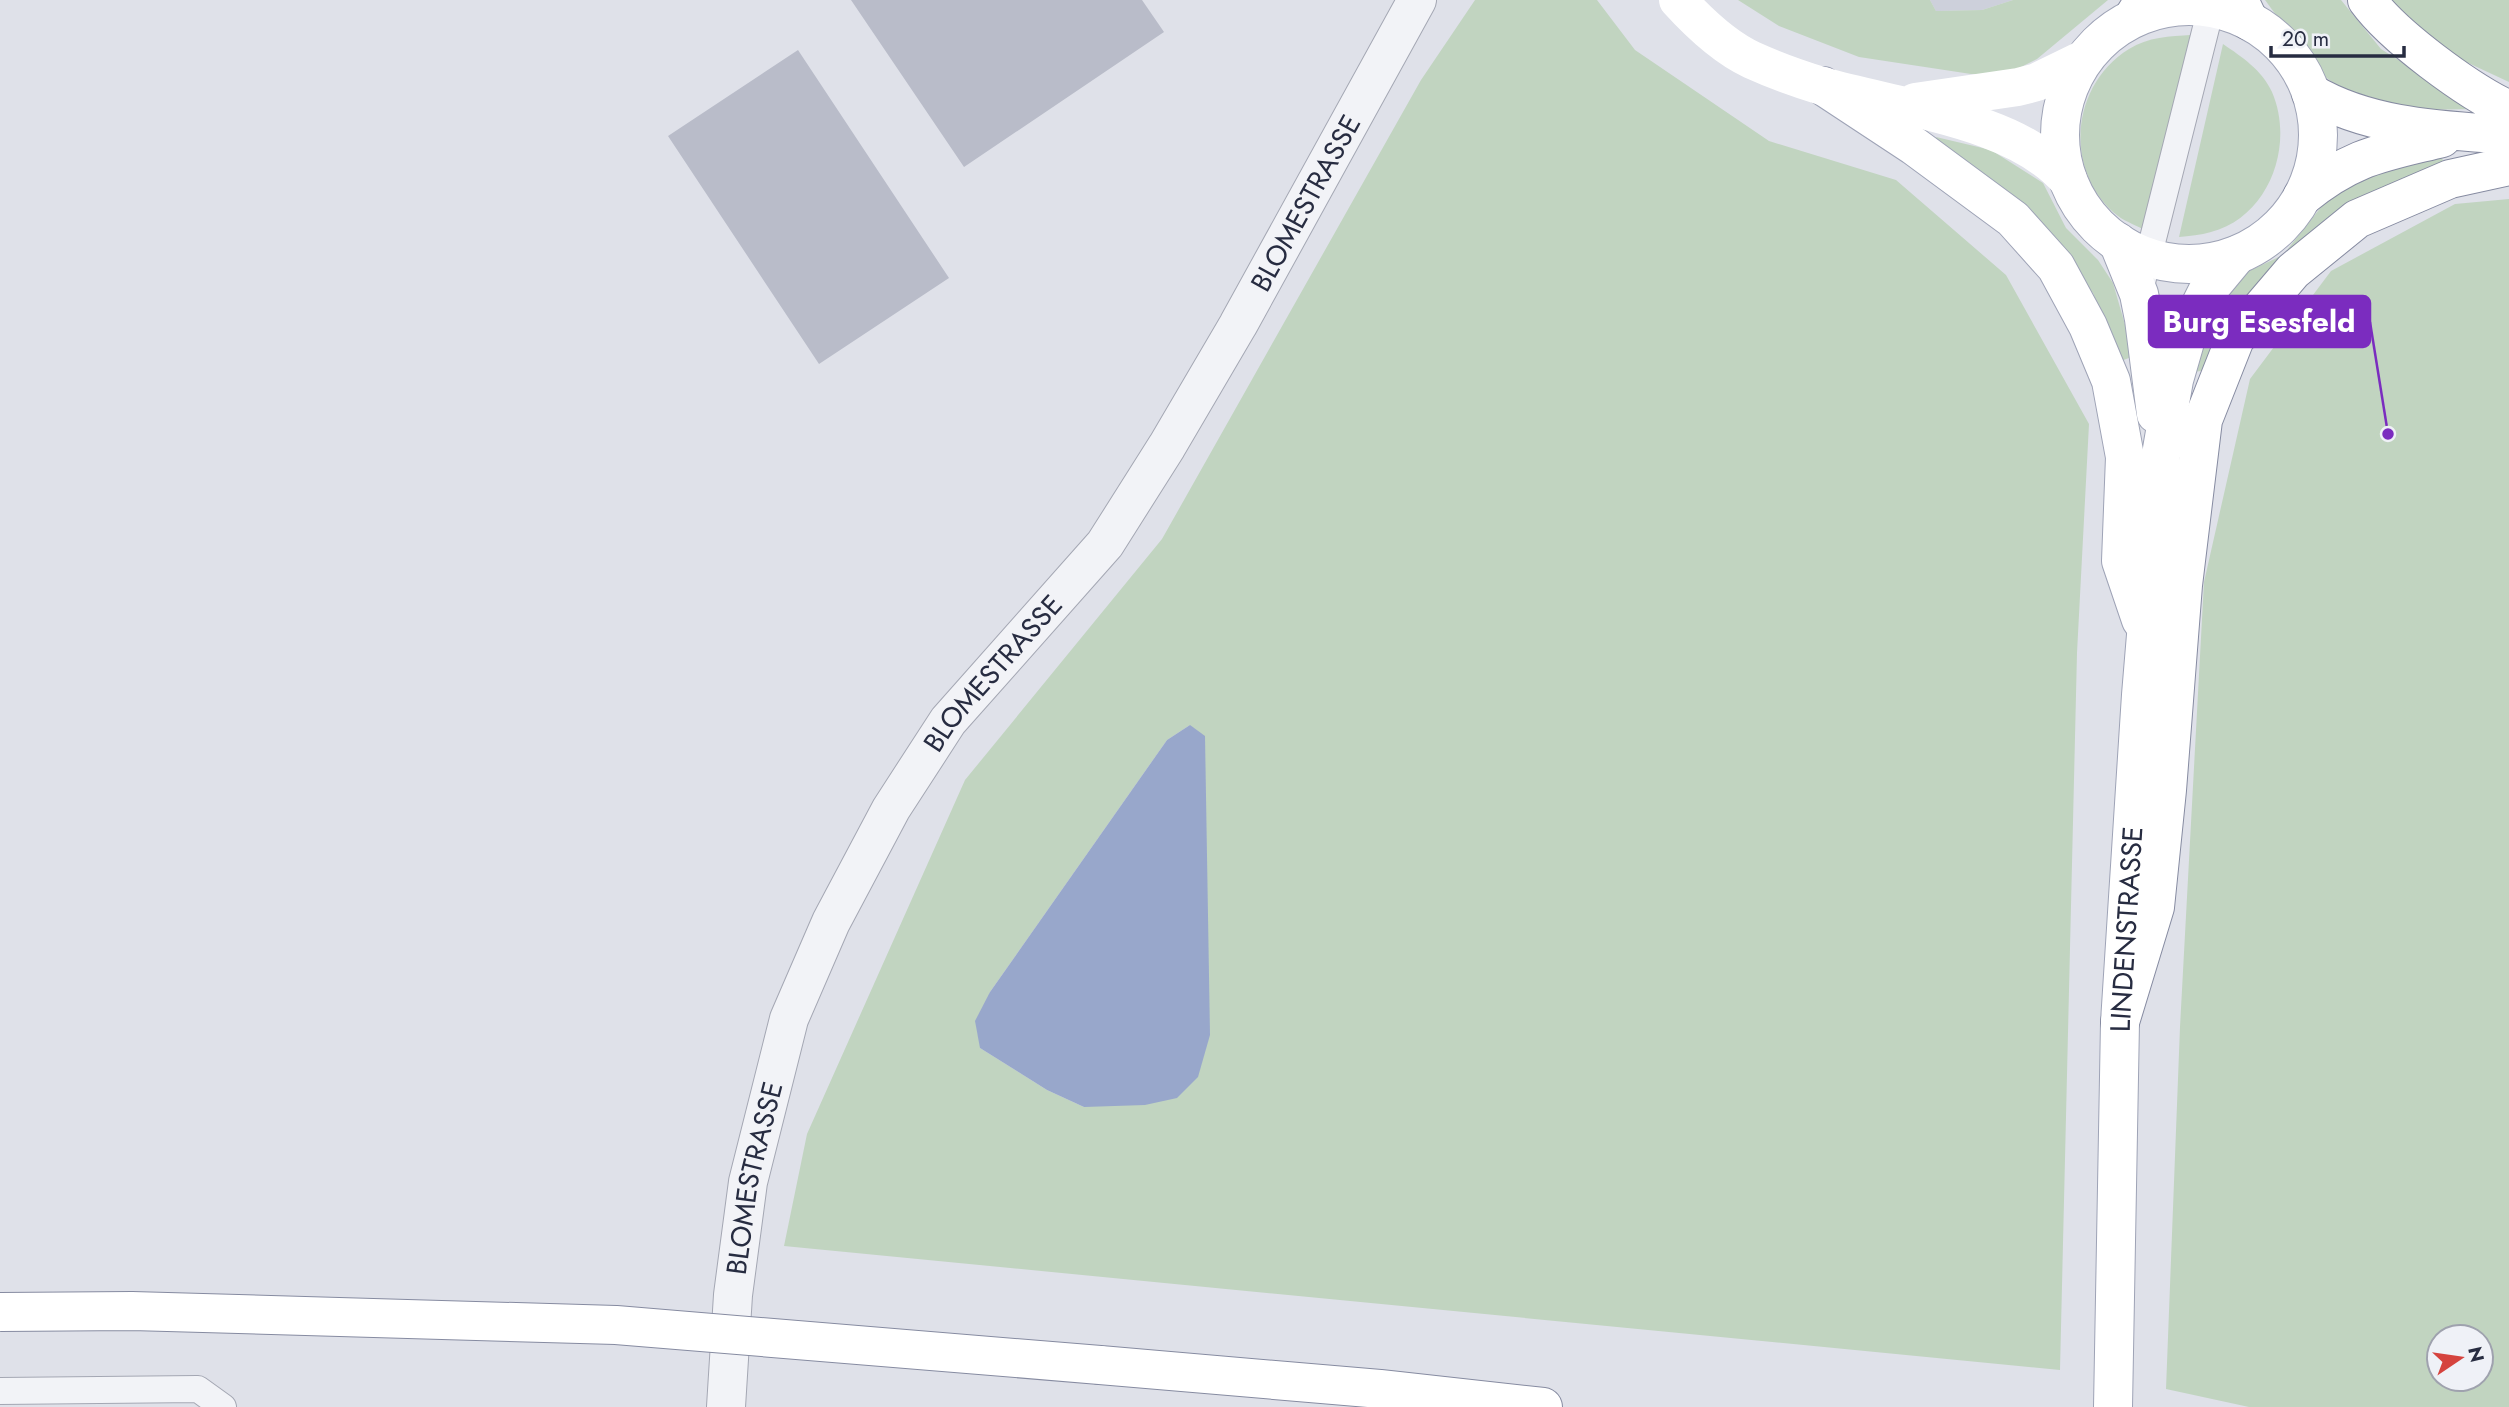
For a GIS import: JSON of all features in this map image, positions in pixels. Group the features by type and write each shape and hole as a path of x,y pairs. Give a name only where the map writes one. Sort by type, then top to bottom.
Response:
{"main road":[{"path":"1678,0 1719,39 1751,59 1823,86 1955,119 2014,141 2046,159 2068,180"},
{"path":"2367,0 2379,17 2447,72 2509,110"},
{"path":"1899,104 2018,88 2055,74 2084,59 2138,9 2154,10 2176,6 2228,7 2270,34 2287,51 2301,71 2311,93 2317,119 2318,146 2312,173 2302,197"},
{"path":"2084,59 2069,89 2060,123 2060,146 2068,180 2088,215 2133,250 2186,264 2212,262 2237,255 2274,232 2302,197 2325,178 2354,162 2371,155 2464,132"},
{"path":"1823,86 1914,146 2013,219 2056,267 2088,326 2111,381 2125,457 2121,561 2146,636"},
{"path":"2311,93 2337,106 2398,123 2509,135"},
{"path":"2120,1022 2155,907 2183,585 2203,420 2235,339 2293,271 2357,219 2450,178 2509,166"},
{"name":"LINDENSTRASSE","path":"2133,250 2150,355 2161,454"},
{"name":"LINDENSTRASSE","path":"2113,1407 2120,1022 2161,454 2174,380 2189,328 2208,290 2237,255"},
{"path":"0,1312 132,1311 617,1325 1100,1365 1544,1407"}],"street":[{"name":"BLOMESTRASSE","path":"726,1407 733,1295 748,1182 789,1019 831,922 891,810 948,722 1105,544 1167,446 1238,325 1417,0"}],"lane":[{"path":"2133,250 2228,7"},
{"path":"0,1391 198,1389 223,1407"}],"shaded area":[{"path":"1930,0 2013,0 1982,10 1936,11"}],"green space":[{"path":"1475,0 1597,0 1635,50 1769,141 1896,180 2006,275 2089,424 2077,653 2060,1370 784,1246 807,1134 965,780 1162,539 1421,80","holes":["1190,725 1084,1107 1047,1090 980,1048 990,992 1167,740"]},
{"path":"1738,0 1930,0 1936,11 1982,10 2013,0 2108,0 2037,59 2007,74 1971,74 1859,57 1779,26"},
{"path":"2265,0 2341,0 2381,49 2476,109 2413,110 2345,91 2318,72"},
{"path":"2391,0 2509,0 2509,82 2449,54"},
{"path":"2191,35 2147,231 2118,216 2100,198 2088,177 2082,154 2081,130 2085,106 2095,84 2109,65 2129,49 2151,40"},
{"path":"2223,44 2257,71 2272,92 2280,134 2278,156 2262,195 2248,211 2231,224 2211,232 2179,237"},
{"path":"1936,137 1991,150 2043,183 2066,228 2098,260 2113,283 2134,356 2121,361 2093,293 2039,221 1941,151"},
{"path":"2442,158 2446,170 2382,190 2205,370 2195,372 2199,343 2222,303 2247,272 2283,255 2333,192 2367,172"},
{"path":"2509,199 2509,1407 2249,1407 2166,1389 2180,1027 2204,582 2250,379 2331,271 2455,204"}],"water":[{"path":"1190,725 1205,736 1210,1035 1198,1077 1177,1098 1145,1105 1084,1107 1047,1090 980,1048 975,1021 990,992 1167,740"}],"building":[{"path":"851,0 1142,0 1164,32 964,167"},
{"path":"798,50 949,278 819,364 668,136"}],"place":[{"name":"Burg Esesfeld","path":"2388,434"}]}
